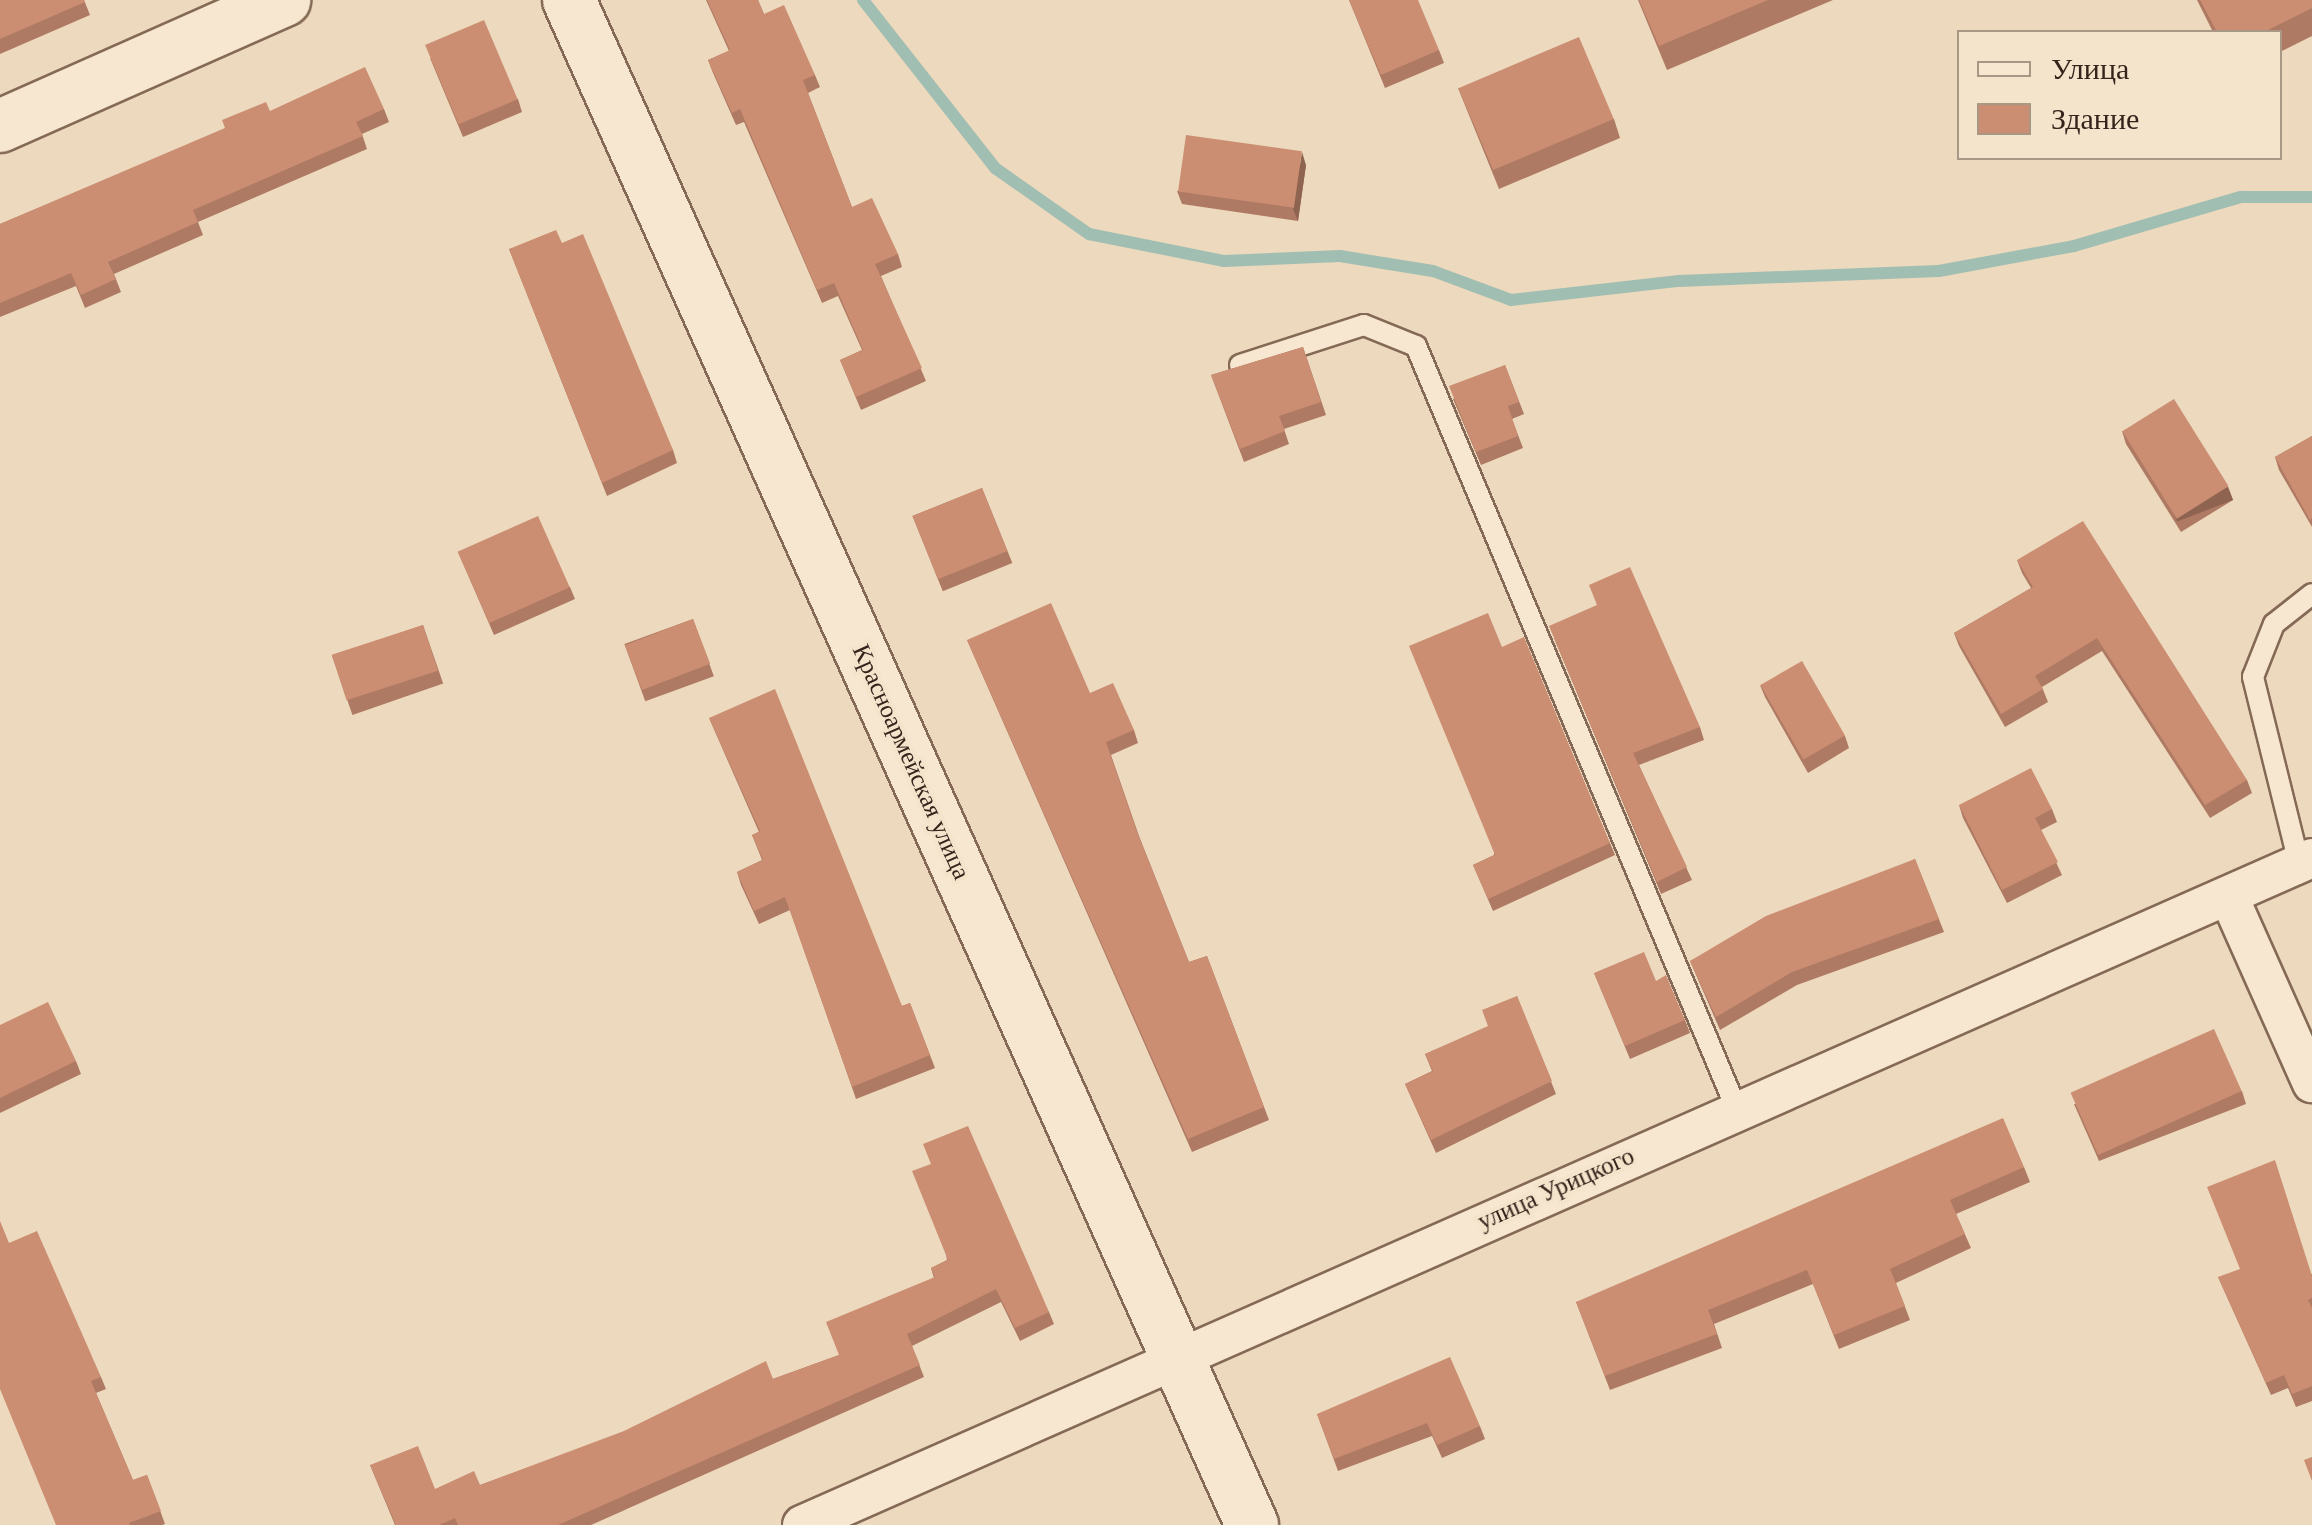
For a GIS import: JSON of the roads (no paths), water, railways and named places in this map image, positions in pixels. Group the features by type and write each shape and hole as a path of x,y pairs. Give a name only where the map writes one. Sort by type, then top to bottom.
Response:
{"street":[{"path":"0,126 284,0"},
{"name":"Красноармейская улица","path":"569,0 1252,1525"},
{"name":"улица Урицкого","path":"802,1525 1177,1355 2306,861"},
{"path":"2230,897 2312,1083"}],"lane":[{"path":"1240,366 1364,325 1416,346 1736,1110"},
{"path":"2306,861 2254,677 2274,624 2312,594"}],"waterway":[{"path":"863,0 995,168 1089,234 1224,261 1340,256 1433,271 1511,300 1679,281 1939,271 2074,246 2241,197 2312,197"}]}
